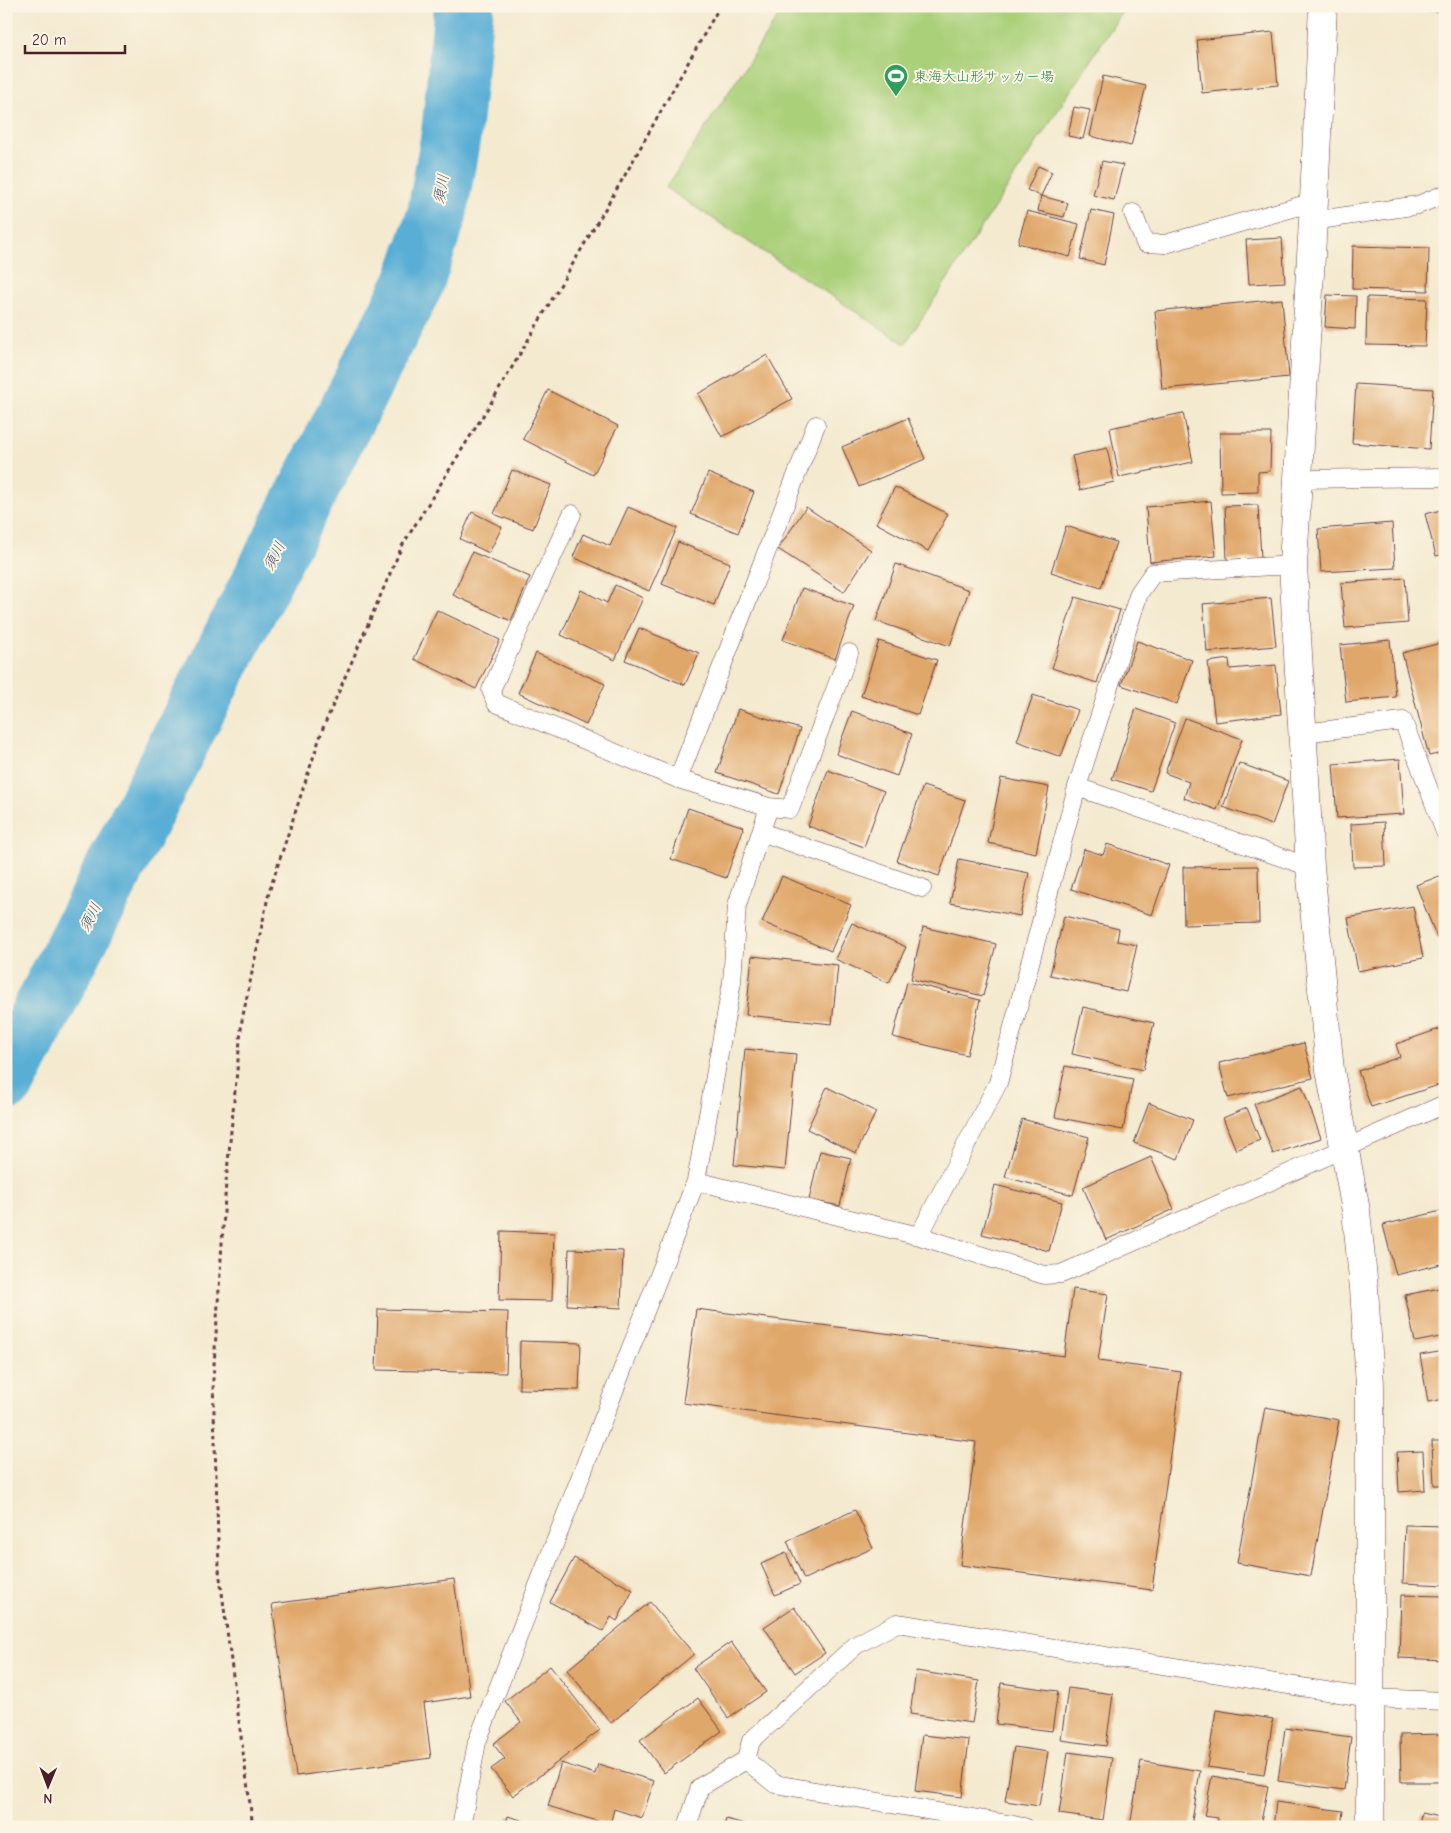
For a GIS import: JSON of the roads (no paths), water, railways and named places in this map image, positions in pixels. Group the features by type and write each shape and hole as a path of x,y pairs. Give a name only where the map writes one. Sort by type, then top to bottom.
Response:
{"street":[{"path":"1323,6 1314,211 1293,565 1310,867 1330,1070 1357,1220 1364,1288 1370,1385 1370,1827"}],"lane":[{"path":"1133,213 1144,243 1166,244 1314,211 1418,205 1445,194"},
{"path":"678,779 816,425"},
{"path":"1297,480 1445,477"},
{"path":"572,514 491,690 496,703 678,779 770,807 790,810 849,653"},
{"path":"919,1236 998,1083 1077,787 1139,593 1153,573 1293,565"},
{"path":"1303,733 1403,721 1445,832"},
{"path":"1077,787 1310,867"},
{"path":"461,1827 477,1742 696,1181 732,982 737,905 770,807"},
{"path":"761,832 922,888"},
{"path":"696,1181 919,1236 1044,1275 1061,1274 1445,1104"},
{"path":"687,1827 700,1787 746,1760 750,1740 856,1646 897,1623 1370,1698 1445,1701"},
{"path":"746,1760 775,1784 1024,1827"}],"waterway":[{"name":"須川","path":"6,1081 414,283 437,214 451,134 464,6"}],"place":[{"name":"東海大山形サッカー場","path":"896,97"}]}
